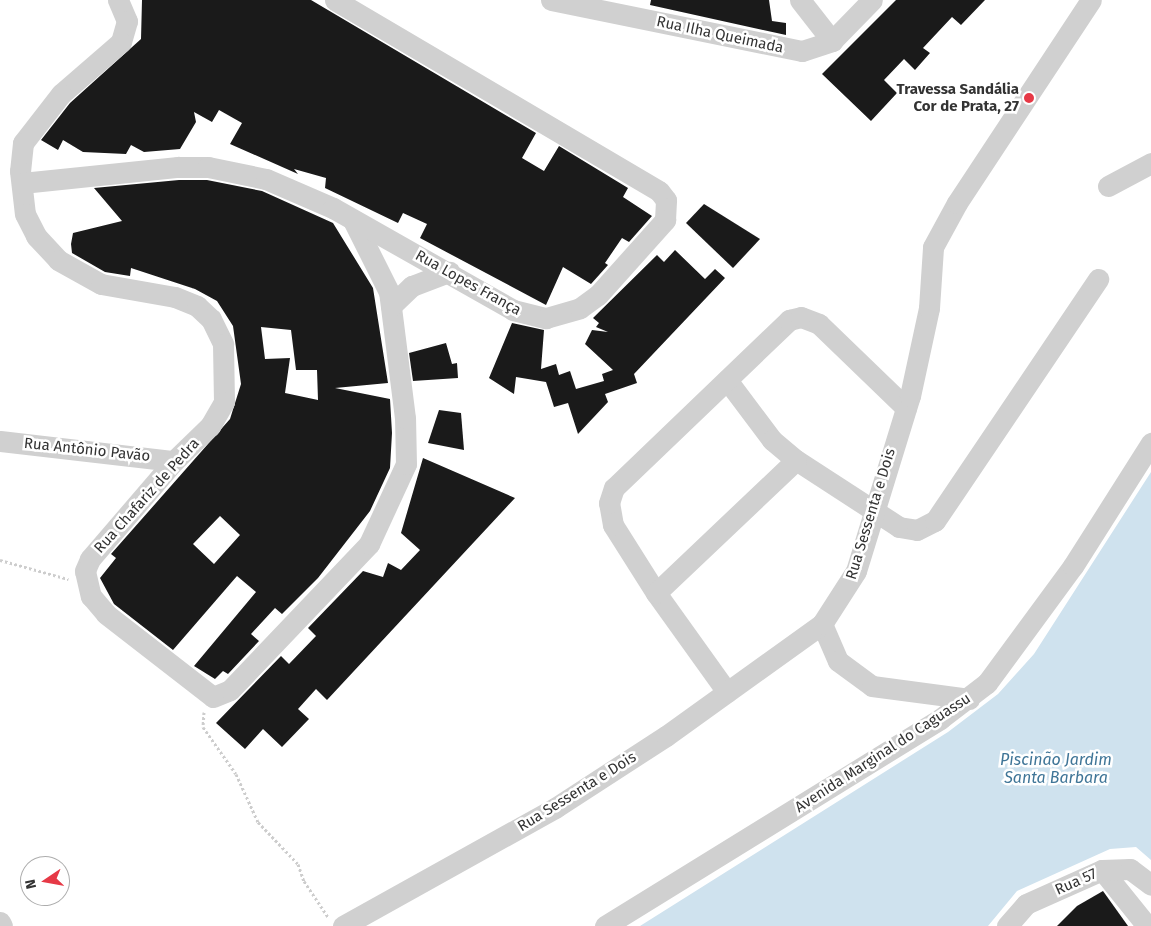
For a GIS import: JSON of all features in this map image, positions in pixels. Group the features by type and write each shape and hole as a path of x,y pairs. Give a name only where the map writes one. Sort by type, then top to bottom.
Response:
{"street":[{"name":"Rua Chafariz de Pedra","path":"85,571 90,559 174,460 210,426 224,402 225,362 211,319 197,306 175,297 101,284 58,260 36,236 25,214 22,183 23,143 38,118 121,42 127,21 118,0"},
{"name":"Rua Lopes França","path":"22,183 147,168 208,167 266,179 352,220 449,272 513,310 546,318 566,314 598,295 666,220 666,200 659,191 335,0"},
{"name":"Rua Ilha Queimada","path":"551,0 790,50 817,48 832,41 872,0"},
{"path":"800,0 832,41"},
{"name":"Rua Sessenta e Dois","path":"343,926 555,808 727,692 822,624 856,571 906,408 929,308 933,247 942,227 1092,0"},
{"path":"1108,186 1151,163"},
{"path":"85,571 91,596 106,614 214,698 230,690 369,544 393,499 408,446 391,306 383,274 352,220"},
{"path":"391,306 412,286 449,272"},
{"path":"727,380 772,440 796,460 874,512 909,530 935,521 1098,279"},
{"path":"727,692 656,593 613,525 609,503 614,488 789,320 801,317 819,324 906,408"},
{"name":"Rua Antônio Pavão","path":"0,441 174,460"},
{"name":"Avenida Marginal do Caguassu","path":"606,926 969,699 1016,650 1151,443"},
{"path":"656,593 796,460"},
{"path":"822,624 838,661 872,686 969,699"},
{"name":"Rua 57","path":"1007,926 1026,904 1102,870 1130,869 1151,885"},
{"path":"1102,870 1147,926"},
{"path":"0,922 2,926"}],"path":[{"path":"0,560 63,581 85,571"},
{"path":"214,698 202,714 203,727 236,774 258,822 298,864 304,881 333,926"}],"water":[{"name":"Piscinão Jardim Santa Barbara","path":"1151,472 1151,860 1136,847 1110,849 1017,891 988,926 640,926 948,732 998,694 1034,654"}],"building":[{"path":"142,0 311,0 536,133 522,158 544,171 559,146 628,188 623,197 652,216 629,242 622,238 605,263 608,265 591,284 563,267 546,305 420,238 427,224 403,213 398,223 325,188 326,178 294,169 298,174 230,144 242,123 219,110 212,122 194,112 196,122 180,149 144,152 131,145 126,154 83,152 63,140 58,150 41,140 70,103 141,39"},
{"path":"651,0 769,0 772,21 786,23 786,35 650,5"},
{"path":"896,0 985,0 961,25 952,17 923,48 930,53 915,70 904,59 884,80 897,93 871,121 822,74"},
{"path":"179,180 207,180 262,191 333,223 373,288 388,383 335,388 390,399 392,433 390,468 370,511 318,578 282,614 275,608 251,634 259,641 228,674 223,671 215,679 194,666 256,592 237,576 173,650 114,604 100,578 116,558 111,554 230,419 241,384 233,326 217,301 195,289 131,268 130,276 105,272 72,253 73,233 122,221 94,188","holes":["261,327 291,330 296,370 317,370 318,400 285,393 290,358 265,359","220,516 240,535 214,564 193,544"]},
{"path":"704,204 760,239 733,268 686,223"},
{"path":"675,250 705,279 715,269 725,278 634,374 637,383 605,394 608,402 578,434 568,403 554,407 546,382 516,377 514,394 489,378 512,323 544,330 541,369 556,364 559,375 570,371 576,389 604,381 602,374 613,370 585,344 592,330 608,332 596,327 599,323 593,318 657,255 664,262"},
{"path":"446,343 452,364 457,363 458,378 413,381 409,353"},
{"path":"439,410 461,413 464,450 428,443"},
{"path":"423,458 515,498 327,700 316,689 298,709 309,719 282,747 263,729 245,749 216,723 281,656 289,664 316,636 308,628 363,571 383,577 388,563 401,570 420,550 401,533"},
{"path":"1103,891 1128,926 1057,926 1077,906"}],"place":[{"name":"Travessa Sandália Cor de Prata, 27","path":"1029,98"}]}
